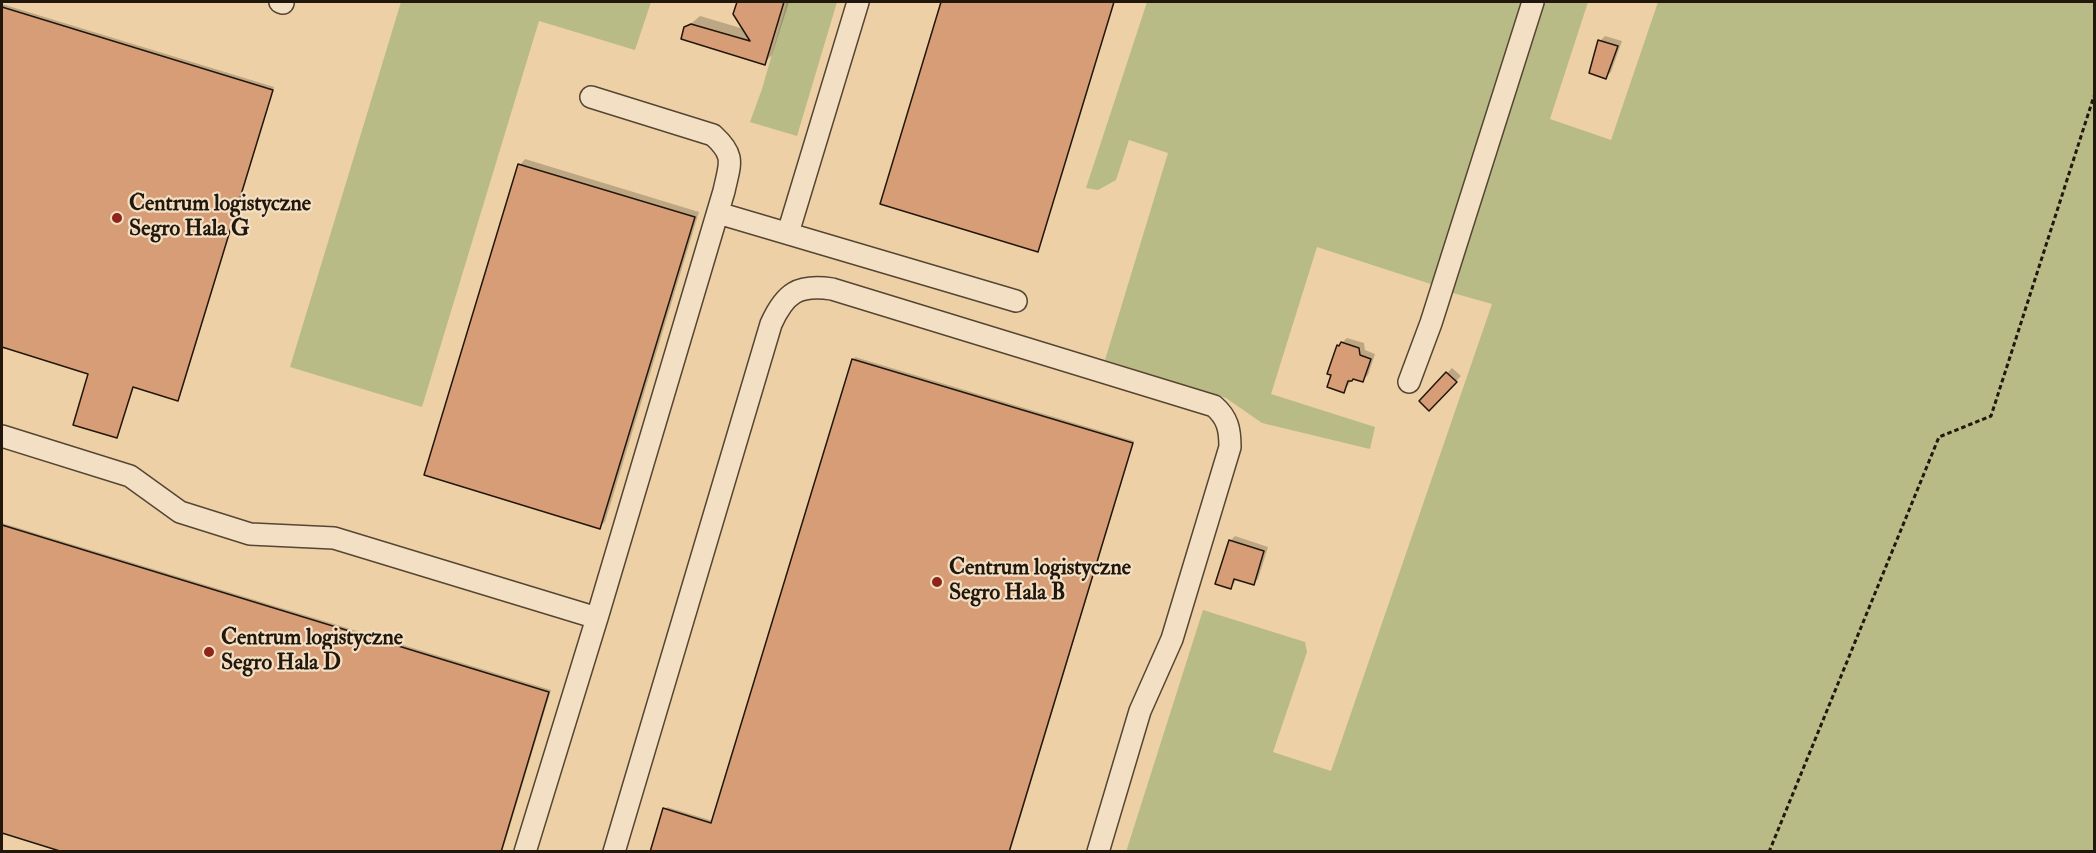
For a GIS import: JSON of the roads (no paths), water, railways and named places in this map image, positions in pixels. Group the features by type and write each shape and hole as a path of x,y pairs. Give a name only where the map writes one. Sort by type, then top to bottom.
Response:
{"lane":[{"path":"788,233 858,2"},
{"path":"1409,382 1431,323 1533,2"},
{"path":"525,852 718,213 730,160 728,150 720,141 704,132 591,97"},
{"path":"718,213 1016,301"},
{"path":"614,852 771,324 781,303 805,288 816,287 1214,406 1224,414 1229,428 1230,447 1172,639 1140,711 1098,852"},
{"path":"2,436 130,476 180,512 250,534 334,538 597,618"}],"place":[{"name":"Centrum logistyczne Segro Hala G","path":"117,218"},
{"name":"Centrum logistyczne Segro Hala B","path":"937,582"},
{"name":"Centrum logistyczne Segro Hala D","path":"209,652"}]}
